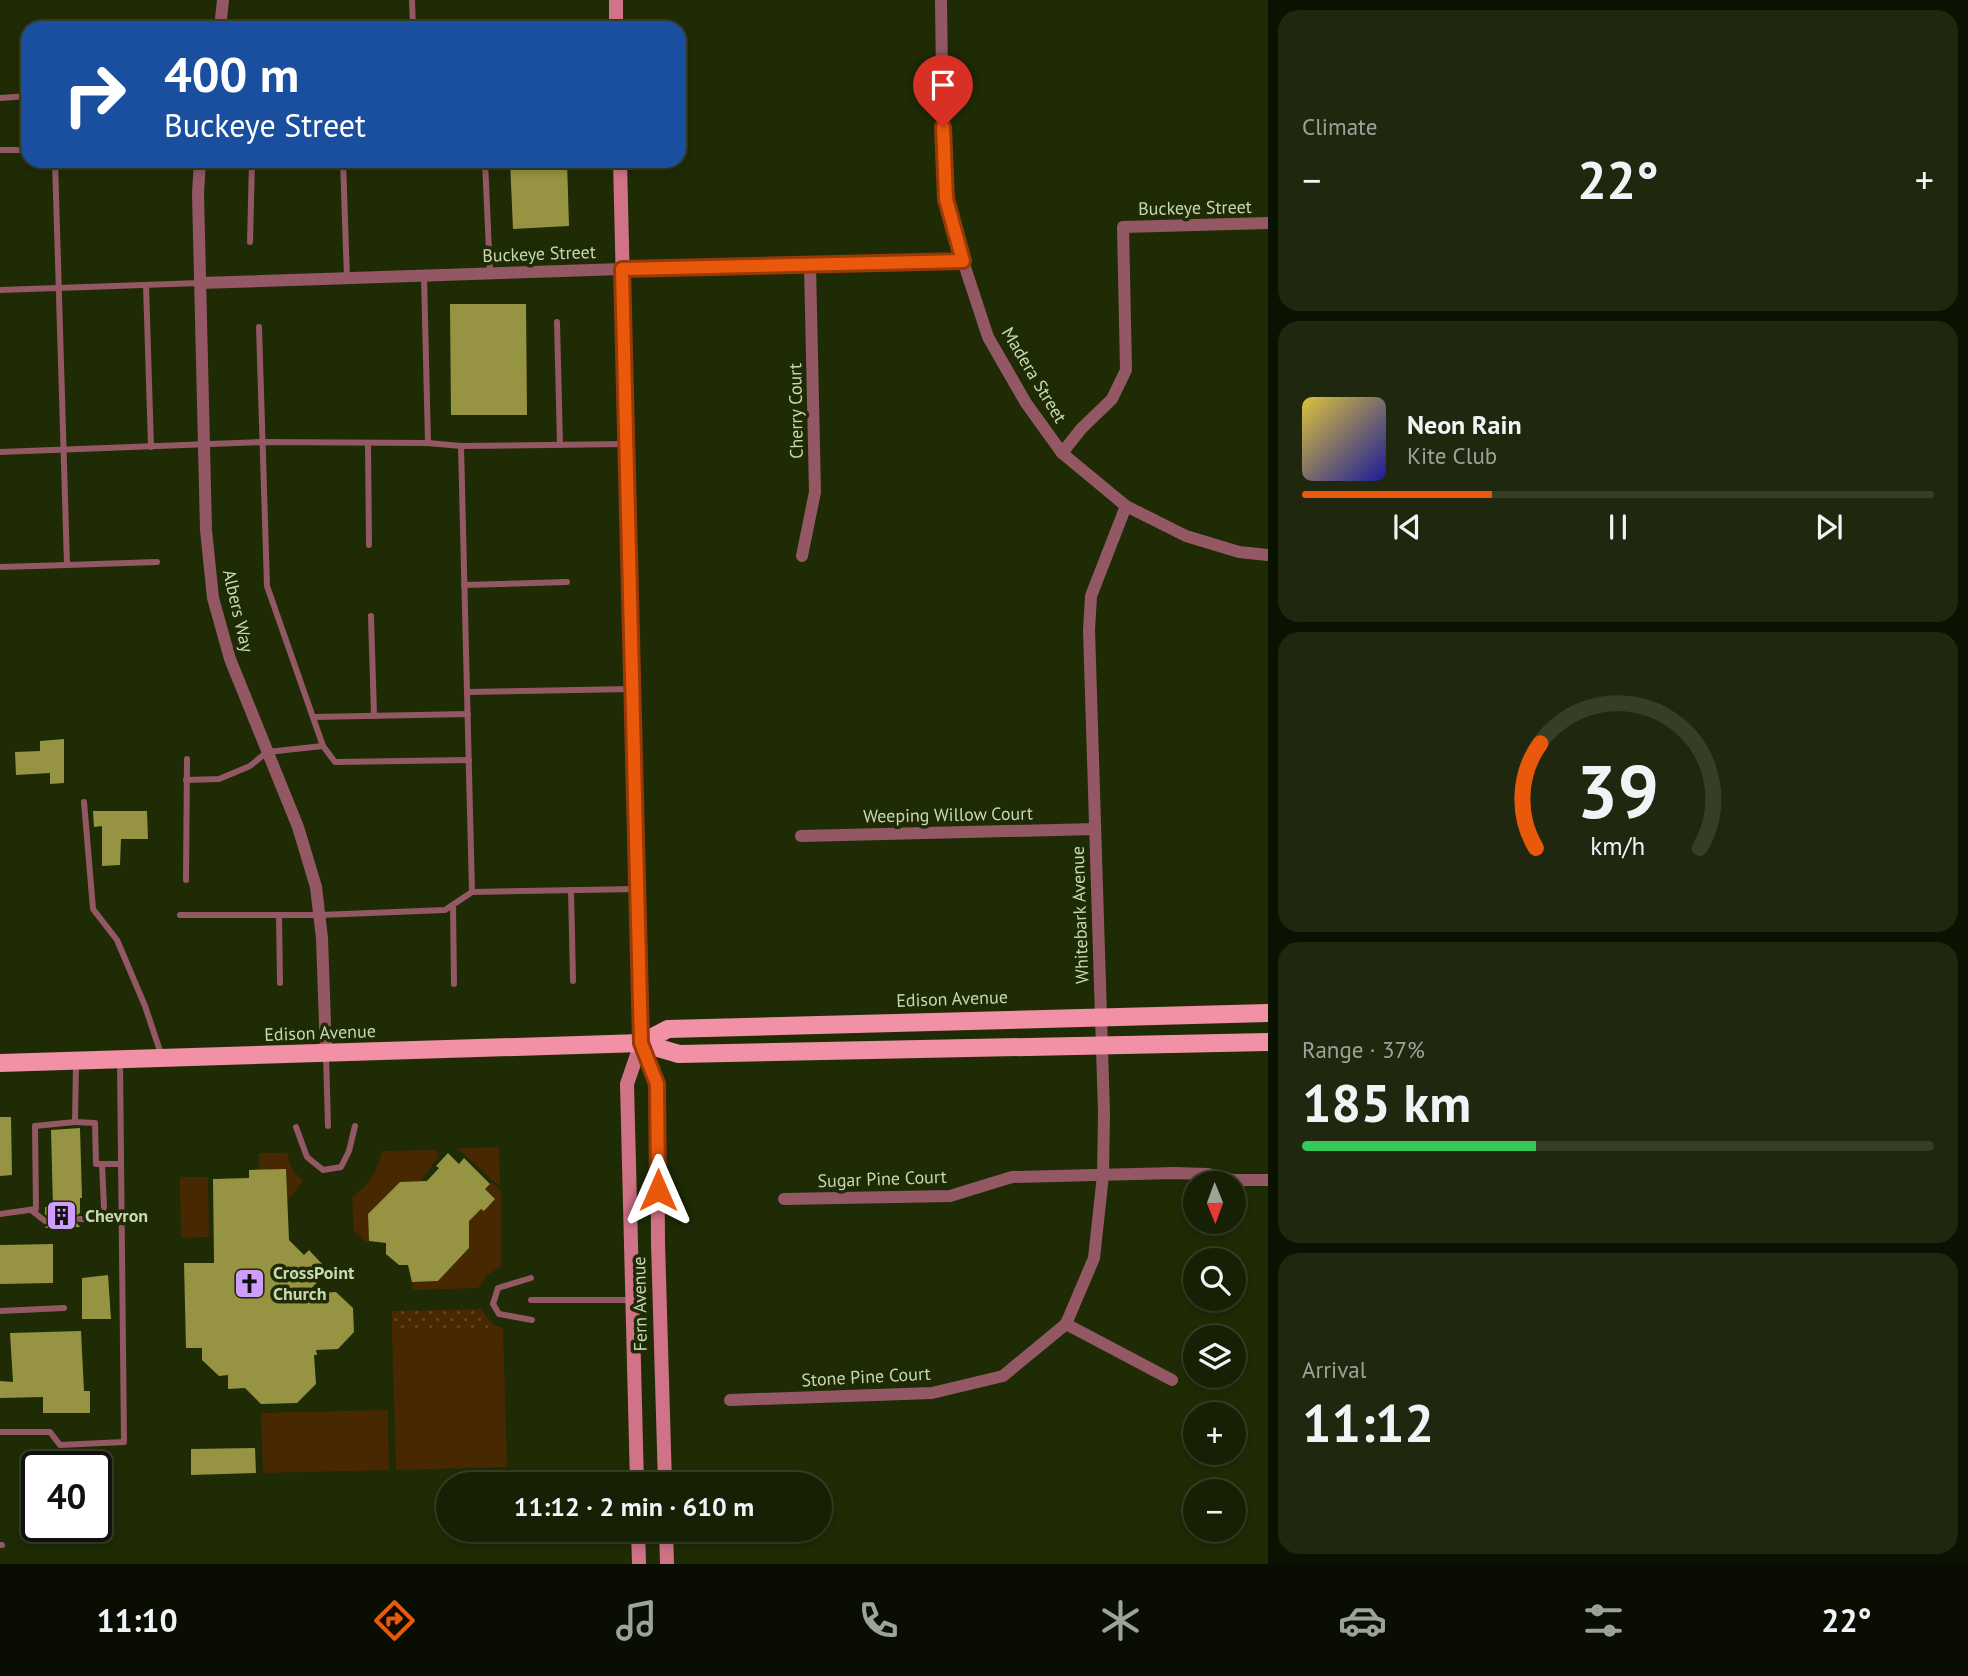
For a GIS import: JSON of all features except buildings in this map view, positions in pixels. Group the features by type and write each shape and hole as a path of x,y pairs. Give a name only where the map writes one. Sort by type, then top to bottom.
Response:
{"main road":[{"name":"Edison Avenue","path":"641,1043 668,1029 1268,1013"},
{"name":"Edison Avenue","path":"0,1063 641,1043 679,1054 1268,1042"}],"street":[{"path":"221,21 223,0"},
{"path":"616,0 616,21"},
{"name":"Madera Street","path":"941,0 946,199 988,337 1026,403 1062,453 1126,506 1186,536 1238,552 1268,555"},
{"name":"Albers Way","path":"200,168 206,530 213,598 230,659 307,856 316,887 320,915 326,1054"},
{"name":"Fern Avenue","path":"620,168 641,1043 657,1084 658,1243 665,1472"},
{"name":"Buckeye Street","path":"1062,453 1081,429 1112,400 1126,370 1122,227 1268,223"},
{"name":"Buckeye Street","path":"200,284 622,269 963,261"},
{"name":"Cherry Court","path":"802,556 815,492 810,265"},
{"name":"Whitebark Avenue","path":"1066,1324 1094,1258 1103,1175 1102,1046 1089,630 1091,596 1126,506"},
{"name":"Weeping Willow Court","path":"801,836 1095,829"},
{"name":"Fern Avenue","path":"637,1472 627,1084 641,1043"},
{"name":"Sugar Pine Court","path":"784,1199 950,1196 1012,1177 1175,1173 1208,1174 1234,1180 1268,1180"},
{"path":"1066,1324 1172,1380"},
{"name":"Stone Pine Court","path":"730,1400 932,1393 1003,1376 1066,1324"},
{"path":"638,1542 639,1564"},
{"path":"666,1542 667,1564"}],"lane":[{"path":"412,0 413,21"},
{"path":"0,98 21,96"},
{"path":"0,150 21,150"},
{"path":"55,168 67,565"},
{"path":"250,242 252,168"},
{"path":"343,168 347,279"},
{"path":"485,168 490,274"},
{"path":"424,276 428,443"},
{"path":"0,290 200,284"},
{"path":"146,285 151,447"},
{"path":"557,322 560,445"},
{"path":"260,327 267,586 323,746 335,762 469,760"},
{"path":"0,452 262,442 428,443 461,446 626,444"},
{"path":"368,443 369,545"},
{"path":"461,446 472,892"},
{"path":"0,567 157,562"},
{"path":"464,584 567,582"},
{"path":"371,616 374,715"},
{"path":"467,692 632,689"},
{"path":"313,717 468,714"},
{"path":"186,780 219,779 238,772 267,752 323,746"},
{"path":"186,880 187,759"},
{"path":"84,802 93,909 117,940 145,1006 162,1058"},
{"path":"180,915 320,915 445,910 472,892 637,888"},
{"path":"571,890 573,981"},
{"path":"453,905 454,984"},
{"path":"279,915 280,983"},
{"path":"326,1054 328,1126"},
{"path":"0,1432 50,1432 60,1445 124,1442 120,1060"},
{"path":"75,1122 76,1061"},
{"path":"0,1214 36,1209 35,1126 94,1123 96,1164 120,1164"},
{"path":"296,1127 307,1157 323,1170 341,1167 349,1151 355,1126"},
{"path":"79,1219 93,1219 101,1215 102,1164"},
{"path":"31,1210 45,1220"},
{"path":"531,1278 498,1288 493,1304 499,1314 532,1320"},
{"path":"531,1300 631,1300"},
{"path":"0,1311 64,1308"}],"shaded area":[{"path":"499,1147 500,1187 457,1148"},
{"path":"437,1150 439,1156 421,1181 400,1182 368,1214 369,1241 366,1242 354,1231 352,1197 364,1188 372,1177 382,1151"},
{"path":"259,1153 287,1153 291,1168 303,1181 287,1201 286,1169 259,1170"},
{"path":"180,1177 208,1177 209,1237 181,1238"},
{"path":"492,1182 501,1191 501,1267 487,1275 478,1288 413,1290 412,1282 438,1281 469,1249 469,1221 495,1199 485,1189"},
{"path":"481,1309 491,1323 503,1329 392,1332 392,1311"},
{"path":"503,1329 507,1467 396,1470 392,1332"},
{"path":"388,1410 389,1470 263,1473 261,1413"}],"place":[{"name":"Chevron","path":"62,1216"},
{"name":"CrossPoint Church","path":"250,1283"}],"route":[{"path":"658,1190 657,1084 641,1043 622,269 963,261 946,199 943,127"}]}
